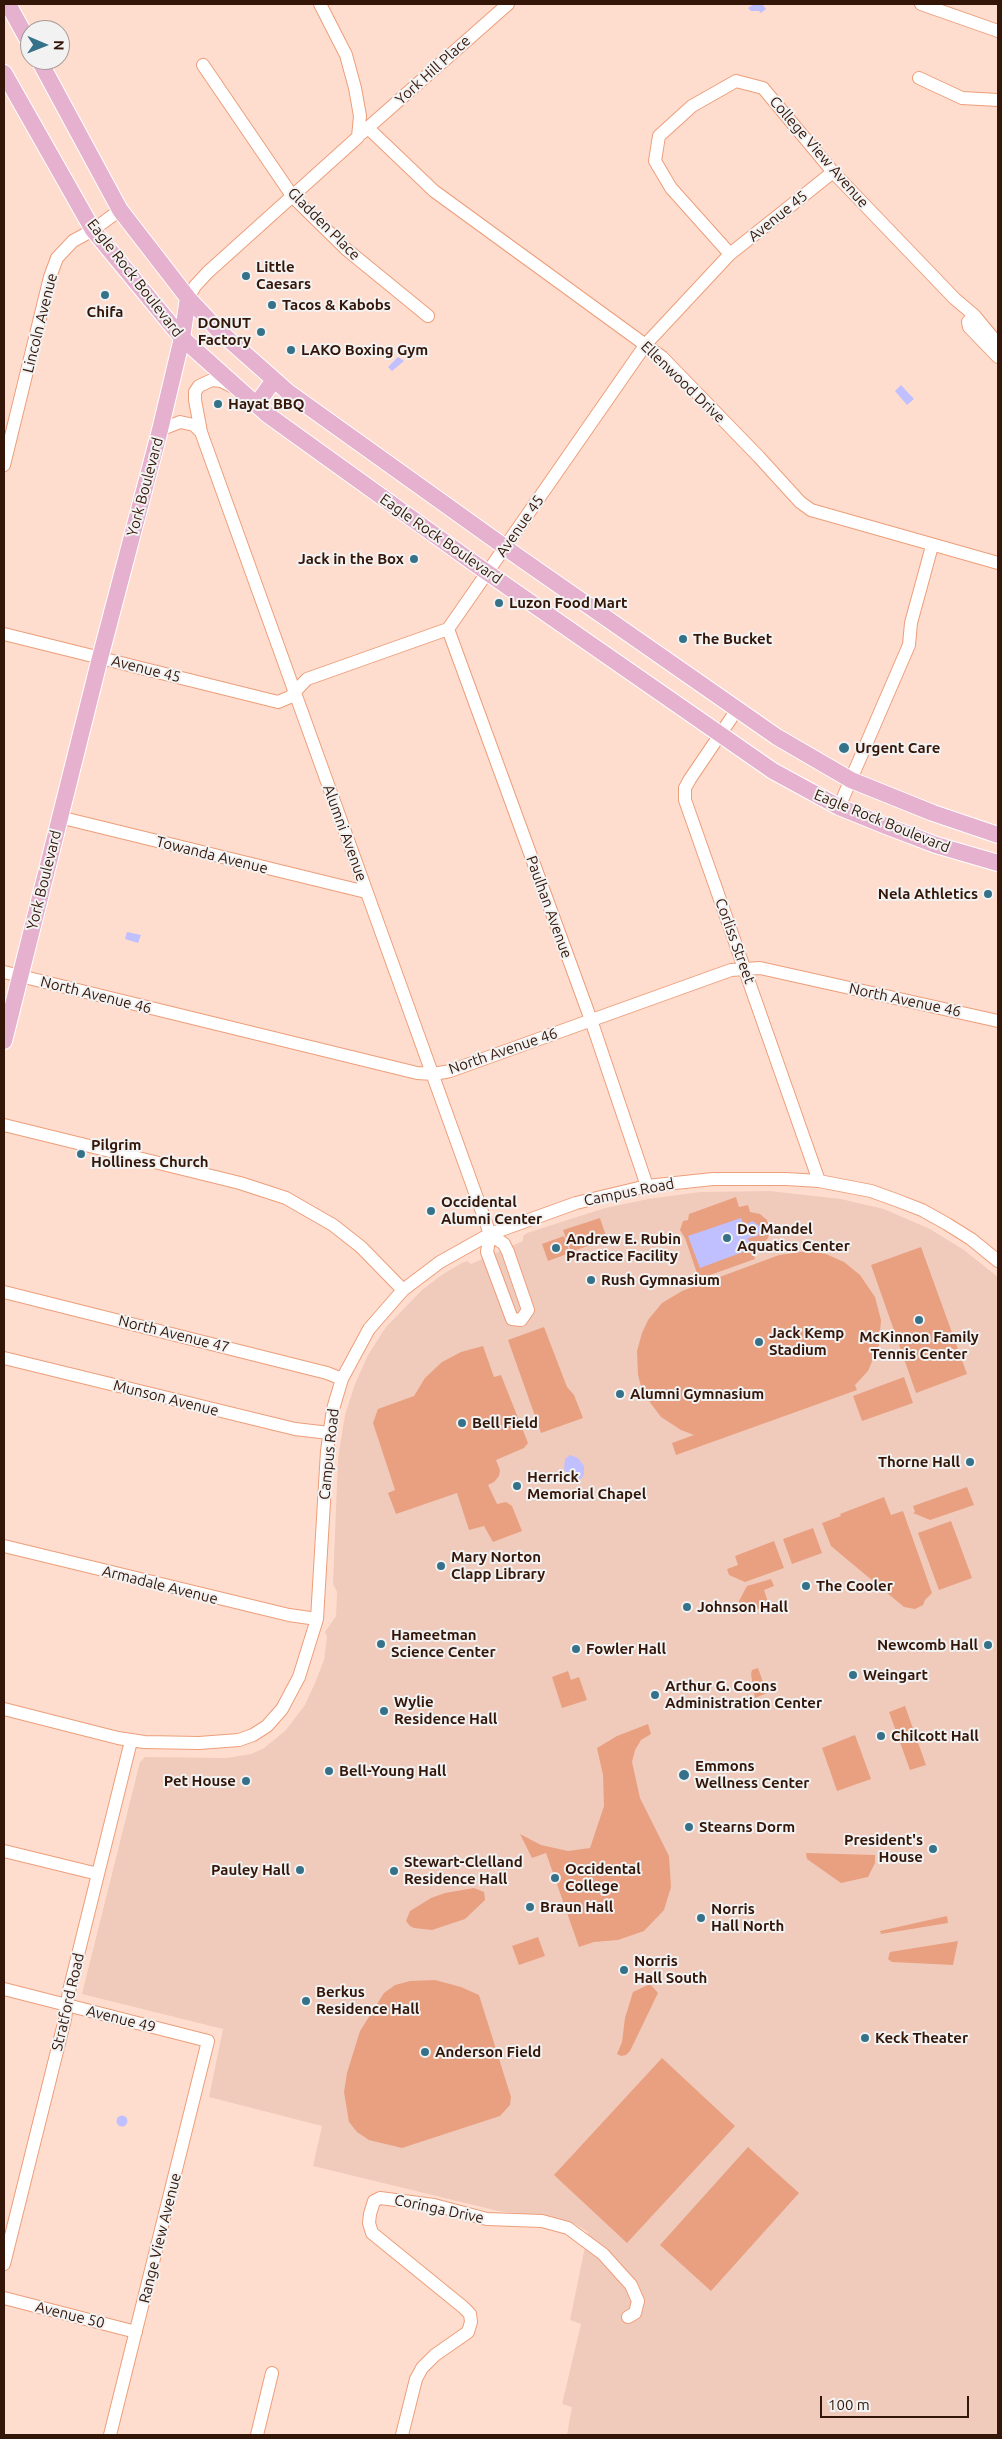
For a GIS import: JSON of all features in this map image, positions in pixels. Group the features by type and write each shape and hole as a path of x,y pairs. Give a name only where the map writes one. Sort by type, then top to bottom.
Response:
{"main road":[{"path":"8,4 20,26"},
{"name":"Eagle Rock Boulevard","path":"44,70 120,210 188,298 218,330 274,380 342,432 505,548 789,745 851,780 925,811 998,835"},
{"name":"Eagle Rock Boulevard","path":"4,73 93,230 182,338 256,405 296,437 779,775 840,807 936,845 998,863"},
{"name":"York Boulevard","path":"4,1041 59,818 160,430 182,338 188,298"},
{"path":"256,405 274,380"}],"street":[{"path":"320,4 346,55 360,116 358,137"},
{"name":"York Hill Place","path":"358,137 508,4"},
{"path":"921,4 998,31"},
{"name":"Gladden Place","path":"203,66 293,197 346,249 428,316"},
{"path":"920,78 962,98 998,100"},
{"name":"College View Avenue","path":"730,254 671,188 655,161 660,136 692,106 736,81 763,88 834,172 955,299 974,315 998,344"},
{"name":"Ellenwood Drive","path":"368,128 434,191 662,356 800,502 811,510 932,546 998,563"},
{"name":"York Boulevard","path":"188,298 195,286 208,272 358,137"},
{"name":"Avenue 45","path":"4,634 278,702 285,701 307,679 448,629 646,344 730,254 834,172"},
{"name":"Lincoln Avenue","path":"4,466 50,276 57,258 73,241 93,230 120,210"},
{"path":"974,315 968,322 969,327 998,357"},
{"name":"Alumni Avenue","path":"240,391 221,381 212,380 199,386 195,392 195,400 201,432 366,892 434,1074 490,1234 487,1252 512,1319 521,1320 528,1310 508,1252 504,1244 490,1234"},
{"path":"160,430 180,422 194,425 201,432"},
{"path":"840,807 909,644 911,623 932,546"},
{"name":"Paulhan Avenue","path":"448,629 590,1020 647,1186"},
{"name":"Corliss Street","path":"736,710 690,779 685,788 684,800 819,1181"},
{"name":"Towanda Avenue","path":"59,818 366,892"},
{"name":"North Avenue 46","path":"4,972 417,1073 434,1074 450,1071 731,970 760,968 998,1020"},
{"path":"4,1125 240,1183 286,1198 333,1225 361,1247 403,1290"},
{"name":"Campus Road","path":"4,1709 131,1741 214,1742 239,1740 253,1735 267,1726 282,1709 299,1677 317,1619 329,1433 333,1409 342,1379 369,1329 403,1290 440,1262 490,1234 576,1202 647,1186 713,1179 819,1181 871,1192 922,1210 971,1238 998,1261"},
{"name":"North Avenue 47","path":"4,1292 327,1373 342,1379"},
{"name":"Munson Avenue","path":"4,1358 295,1429 329,1433"},
{"name":"Armadale Avenue","path":"4,1546 254,1607 317,1619"},
{"name":"Stratford Road","path":"4,2264 131,1741"},
{"path":"4,1851 98,1874"},
{"name":"Avenue 49","path":"4,1989 208,2040"},
{"name":"Range View Avenue","path":"110,2435 208,2040"},
{"name":"Coringa Drive","path":"402,2435 416,2379 422,2368 435,2355 468,2332 471,2322 470,2314 463,2307 372,2233 369,2223 370,2214 374,2202 380,2198 434,2205 487,2219 542,2221 568,2228 603,2254 631,2285 638,2301 635,2313 628,2317"},
{"name":"Avenue 50","path":"4,2298 136,2332"},
{"path":"257,2435 272,2373"}],"shaded area":[{"name":"Occidental College","path":"770,1191 841,1199 884,1209 930,1229 964,1250 998,1277 998,2435 567,2435 572,2407 562,2404 581,2324 570,2320 588,2232 575,2224 552,2217 498,2211 313,2166 322,2126 209,2097 223,2029 82,1994 140,1762 145,1757 227,1758 251,1754 264,1748 285,1731 305,1705 324,1660 327,1637 325,1632 336,1616 337,1592 333,1584 338,1458 345,1415 355,1384 368,1355 386,1327 422,1290 443,1274 462,1263 467,1261 471,1264 523,1241 523,1236 527,1233 605,1208 648,1199 700,1192"},
{"name":"De Mandel Aquatics Center","path":"736,1197 739,1207 748,1205 750,1212 760,1214 767,1220 770,1229 768,1238 761,1245 762,1250 753,1254 755,1259 699,1279 685,1238 680,1230 683,1221 688,1220 689,1214"},
{"path":"600,1218 607,1239 571,1252 563,1230"},
{"name":"Andrew E. Rubin Practice Facility","path":"564,1236 570,1253 548,1261 542,1244"},
{"name":"McKinnon Family Tennis Center","path":"921,1247 967,1374 916,1393 871,1265"},
{"name":"Jack Kemp Stadium","path":"808,1251 826,1254 844,1262 860,1275 875,1297 881,1320 879,1345 868,1371 855,1385 857,1390 676,1455 672,1443 694,1435 681,1430 661,1417 646,1397 641,1386 638,1375 637,1351 648,1320 662,1303 682,1291 779,1255"},
{"path":"544,1327 567,1387 574,1395 583,1418 541,1433 508,1340"},
{"path":"483,1346 494,1377 501,1375 528,1443 524,1448 496,1460 500,1470 499,1476 488,1485 497,1504 506,1502 512,1506 522,1531 493,1542 484,1526 469,1530 457,1493 396,1514 388,1493 395,1490 373,1423 378,1409 414,1396 425,1378 442,1362 461,1352"},
{"path":"904,1377 913,1403 862,1421 853,1396"},
{"path":"967,1487 974,1505 930,1520 913,1513 915,1512 913,1506"},
{"path":"884,1497 891,1515 903,1511 932,1593 923,1605 915,1609 904,1607 831,1546 822,1523"},
{"path":"951,1521 972,1578 939,1590 918,1533"},
{"path":"813,1528 822,1553 792,1564 783,1539"},
{"path":"774,1541 784,1568 745,1582 729,1575 727,1569 738,1565 735,1556"},
{"path":"771,1579 774,1586 764,1590 769,1605 744,1614 739,1601 747,1586"},
{"path":"758,1668 767,1693 755,1698 751,1674 752,1670"},
{"path":"568,1671 571,1680 579,1677 587,1700 562,1708 552,1677"},
{"path":"905,1706 926,1765 910,1770 889,1712"},
{"path":"648,1724 651,1734 641,1740 635,1750 632,1762 640,1798 669,1856 671,1887 664,1910 644,1931 618,1940 594,1942 579,1947 546,1853 532,1858 520,1834 541,1845 568,1851 590,1848 604,1806 603,1775 597,1748 617,1736"},
{"path":"855,1735 871,1779 837,1791 822,1748"},
{"path":"806,1853 875,1855 875,1863 868,1877 841,1883 807,1859"},
{"path":"474,1888 484,1892 485,1900 465,1919 432,1930 414,1928 406,1921 410,1911 431,1898 445,1893"},
{"path":"947,1916 948,1923 881,1934 880,1931"},
{"path":"538,1937 545,1956 519,1965 512,1946"},
{"path":"958,1941 953,1965 892,1962 888,1959 890,1952"},
{"name":"Anderson Field","path":"435,1980 461,1987 479,1995 511,2097 510,2105 500,2116 402,2148 369,2140 357,2132 349,2122 344,2092 347,2073 360,2031 384,1993 395,1985 410,1981"},
{"path":"650,1984 658,1993 630,2051 626,2055 621,2056 617,2054 622,2042 625,2018 633,1992"},
{"path":"662,2058 735,2126 627,2243 554,2175"},
{"path":"748,2147 799,2193 711,2291 660,2245"}],"water":[{"path":"754,4 763,5 766,9 761,13 759,11 751,11 748,8"},
{"path":"398,357 404,361 392,371 388,367"},
{"path":"901,385 914,399 907,405 895,391"},
{"path":"127,932 141,935 138,943 125,939"},
{"path":"741,1218 744,1226 752,1221 760,1226 758,1236 748,1238 751,1249 700,1268 688,1236"},
{"path":"570,1455 578,1458 584,1466 584,1475 578,1482 571,1480 564,1469 565,1459"},
{"path":"122,2115 128,2121 122,2127 116,2121"}],"place":[{"name":"Little Caesars","path":"246,276"},
{"name":"Chifa","path":"105,295"},
{"name":"Tacos & Kabobs","path":"272,305"},
{"name":"DONUT Factory","path":"261,332"},
{"name":"LAKO Boxing Gym","path":"291,350"},
{"name":"Hayat BBQ","path":"218,404"},
{"name":"Jack in the Box","path":"414,559"},
{"name":"Luzon Food Mart","path":"499,603"},
{"name":"The Bucket","path":"683,639"},
{"name":"Urgent Care","path":"844,748"},
{"name":"Nela Athletics","path":"988,894"},
{"name":"Pilgrim Holliness Church","path":"81,1154"},
{"name":"Occidental Alumni Center","path":"431,1211"},
{"name":"De Mandel Aquatics Center","path":"727,1238"},
{"name":"Andrew E. Rubin Practice Facility","path":"556,1248"},
{"name":"Rush Gymnasium","path":"591,1280"},
{"name":"McKinnon Family Tennis Center","path":"919,1320"},
{"name":"Jack Kemp Stadium","path":"759,1342"},
{"name":"Alumni Gymnasium","path":"620,1394"},
{"name":"Bell Field","path":"462,1423"},
{"name":"Thorne Hall","path":"970,1462"},
{"name":"Herrick Memorial Chapel","path":"517,1486"},
{"name":"Mary Norton Clapp Library","path":"441,1566"},
{"name":"The Cooler","path":"806,1586"},
{"name":"Johnson Hall","path":"687,1607"},
{"name":"Hameetman Science Center","path":"381,1644"},
{"name":"Newcomb Hall","path":"988,1645"},
{"name":"Fowler Hall","path":"576,1649"},
{"name":"Weingart","path":"853,1675"},
{"name":"Arthur G. Coons Administration Center","path":"655,1695"},
{"name":"Wylie Residence Hall","path":"384,1711"},
{"name":"Chilcott Hall","path":"881,1736"},
{"name":"Bell-Young Hall","path":"329,1771"},
{"name":"Emmons Wellness Center","path":"684,1775"},
{"name":"Pet House","path":"246,1781"},
{"name":"Stearns Dorm","path":"689,1827"},
{"name":"President's House","path":"933,1849"},
{"name":"Pauley Hall","path":"300,1870"},
{"name":"Stewart-Clelland Residence Hall","path":"394,1871"},
{"name":"Occidental College","path":"555,1878"},
{"name":"Braun Hall","path":"530,1907"},
{"name":"Norris Hall North","path":"701,1918"},
{"name":"Norris Hall South","path":"624,1970"},
{"name":"Berkus Residence Hall","path":"306,2001"},
{"name":"Keck Theater","path":"865,2038"},
{"name":"Anderson Field","path":"425,2052"}]}
